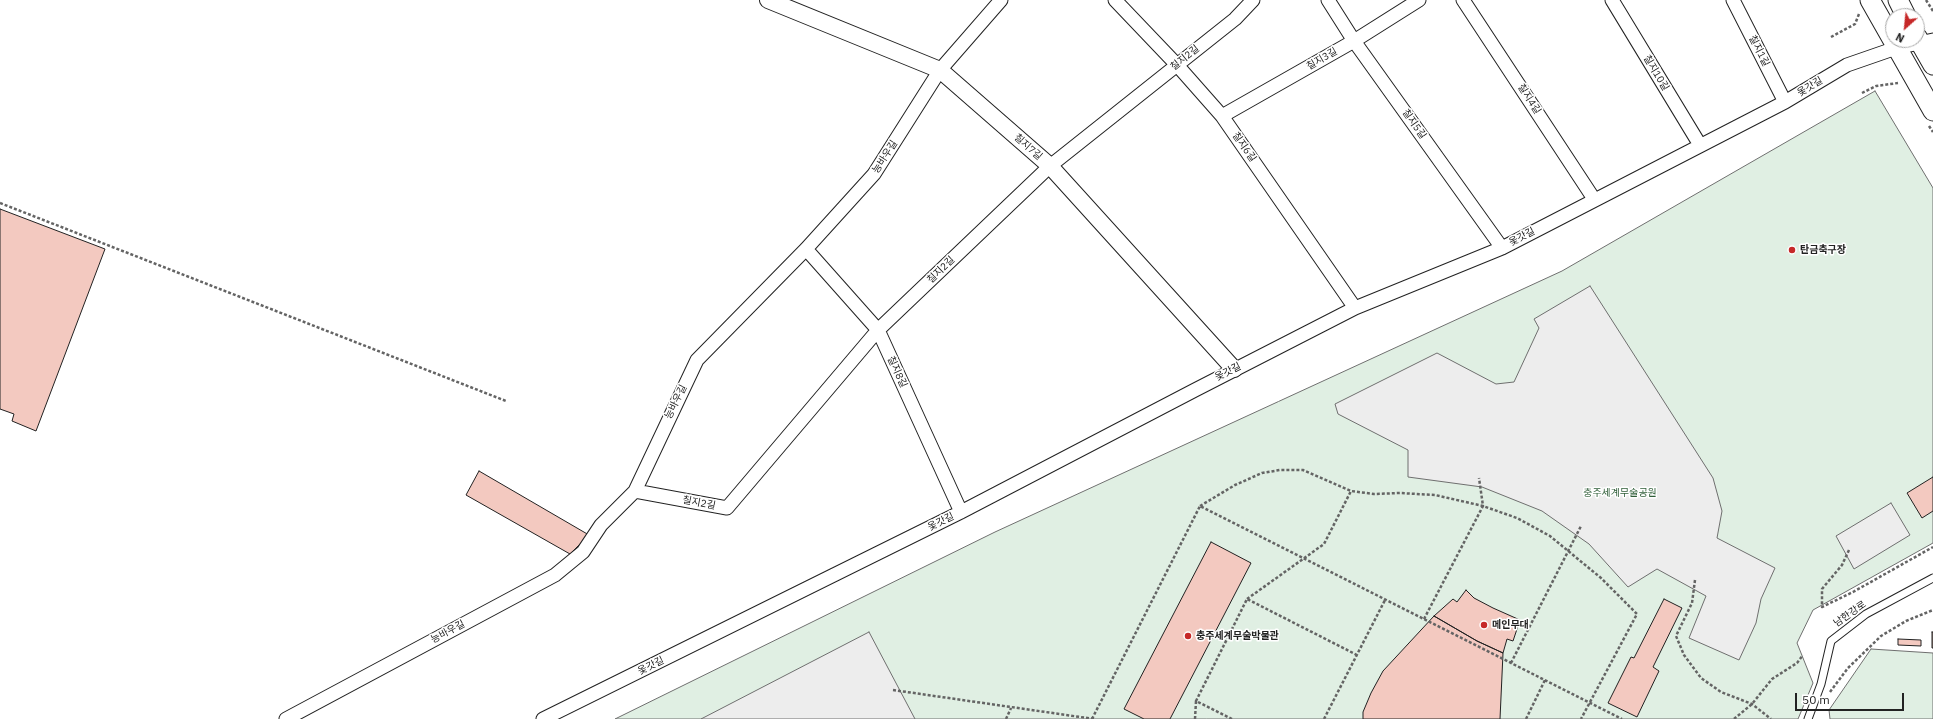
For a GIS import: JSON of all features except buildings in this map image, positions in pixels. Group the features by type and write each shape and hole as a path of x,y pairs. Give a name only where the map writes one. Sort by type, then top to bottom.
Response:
{"main road":[{"path":"1865,4 1885,32"},
{"path":"1925,43 1933,64"},
{"path":"1896,48 1930,116"}],"street":[{"name":"칠지7길","path":"768,0 940,70 1050,166 1234,369"},
{"name":"능바우길","path":"286,719 555,575 583,552 601,525 635,491 697,360 806,249 874,174 940,70 1001,0"},
{"name":"칠지6길","path":"1115,0 1177,65 1222,116 1355,308"},
{"name":"칠지2길","path":"635,491 727,508 878,330 1050,166 1235,18 1253,0"},
{"name":"칠지5길","path":"1328,0 1354,41 1502,248"},
{"name":"칠지3길","path":"1222,116 1354,41 1419,0"},
{"name":"칠지4길","path":"1463,0 1594,199"},
{"name":"칠지10길","path":"1612,0 1700,145"},
{"name":"칠지1길","path":"1734,0 1785,102"},
{"name":"옻갓길","path":"543,719 961,512 1234,369 1355,308 1502,248 1594,199 1785,102 1847,65 1896,48"},
{"name":"칠지8길","path":"806,249 878,330 961,512"}],"lane":[{"name":"남한강로","path":"1808,719 1821,684 1831,641 1866,614 1933,578"}],"path":[{"path":"1926,0 1933,11"},
{"path":"1831,37 1854,24 1865,4"},
{"path":"1862,93 1885,83 1899,83 1904,86"},
{"path":"1930,116 1933,132"},
{"path":"0,202 506,401"},
{"path":"893,690 1093,719 1200,506 1235,485 1262,474 1280,470 1303,470 1352,492 1374,494 1400,492 1435,495 1483,506 1517,518 1550,536 1601,578 1637,614 1581,719"},
{"path":"1424,619 1483,506 1479,478"},
{"path":"1195,719 1196,701 1247,599 1324,544 1352,492"},
{"path":"1200,506 1622,719"},
{"path":"1511,663 1581,526"},
{"path":"1849,550 1842,565 1822,589 1822,607 1853,592 1933,547"},
{"path":"1695,580 1692,603 1676,636 1684,654 1701,678 1721,692 1752,704 1772,719"},
{"path":"1247,599 1357,655"},
{"path":"1324,719 1385,600"},
{"path":"1827,697 1848,668 1881,636 1906,621 1933,610"},
{"path":"1734,719 1752,704 1772,680 1797,663 1803,655"},
{"path":"1526,719 1545,680"},
{"path":"1196,701 1232,719"},
{"path":"1006,719 1011,708"}],"green space":[{"name":"충주세계무술공원","path":"1875,91 1933,188 1933,543 1813,610 1797,643 1813,683 1798,719 615,719 995,532 1562,271"},
{"path":"1871,649 1933,653 1933,719 1830,719 1829,710"}],"shaded area":[{"path":"1590,286 1713,478 1722,511 1717,538 1775,568 1761,599 1756,623 1739,660 1689,638 1706,596 1657,569 1628,587 1589,544 1542,511 1482,487 1408,477 1408,450 1338,414 1335,404 1437,353 1496,384 1514,382 1539,328 1534,319"},
{"path":"1891,503 1910,535 1854,569 1836,536"},
{"path":"869,632 915,719 701,719"}],"place":[{"name":"탄금축구장","path":"1792,250"},
{"name":"메인무대","path":"1484,625"},
{"name":"충주세계무술박물관","path":"1188,636"}]}
